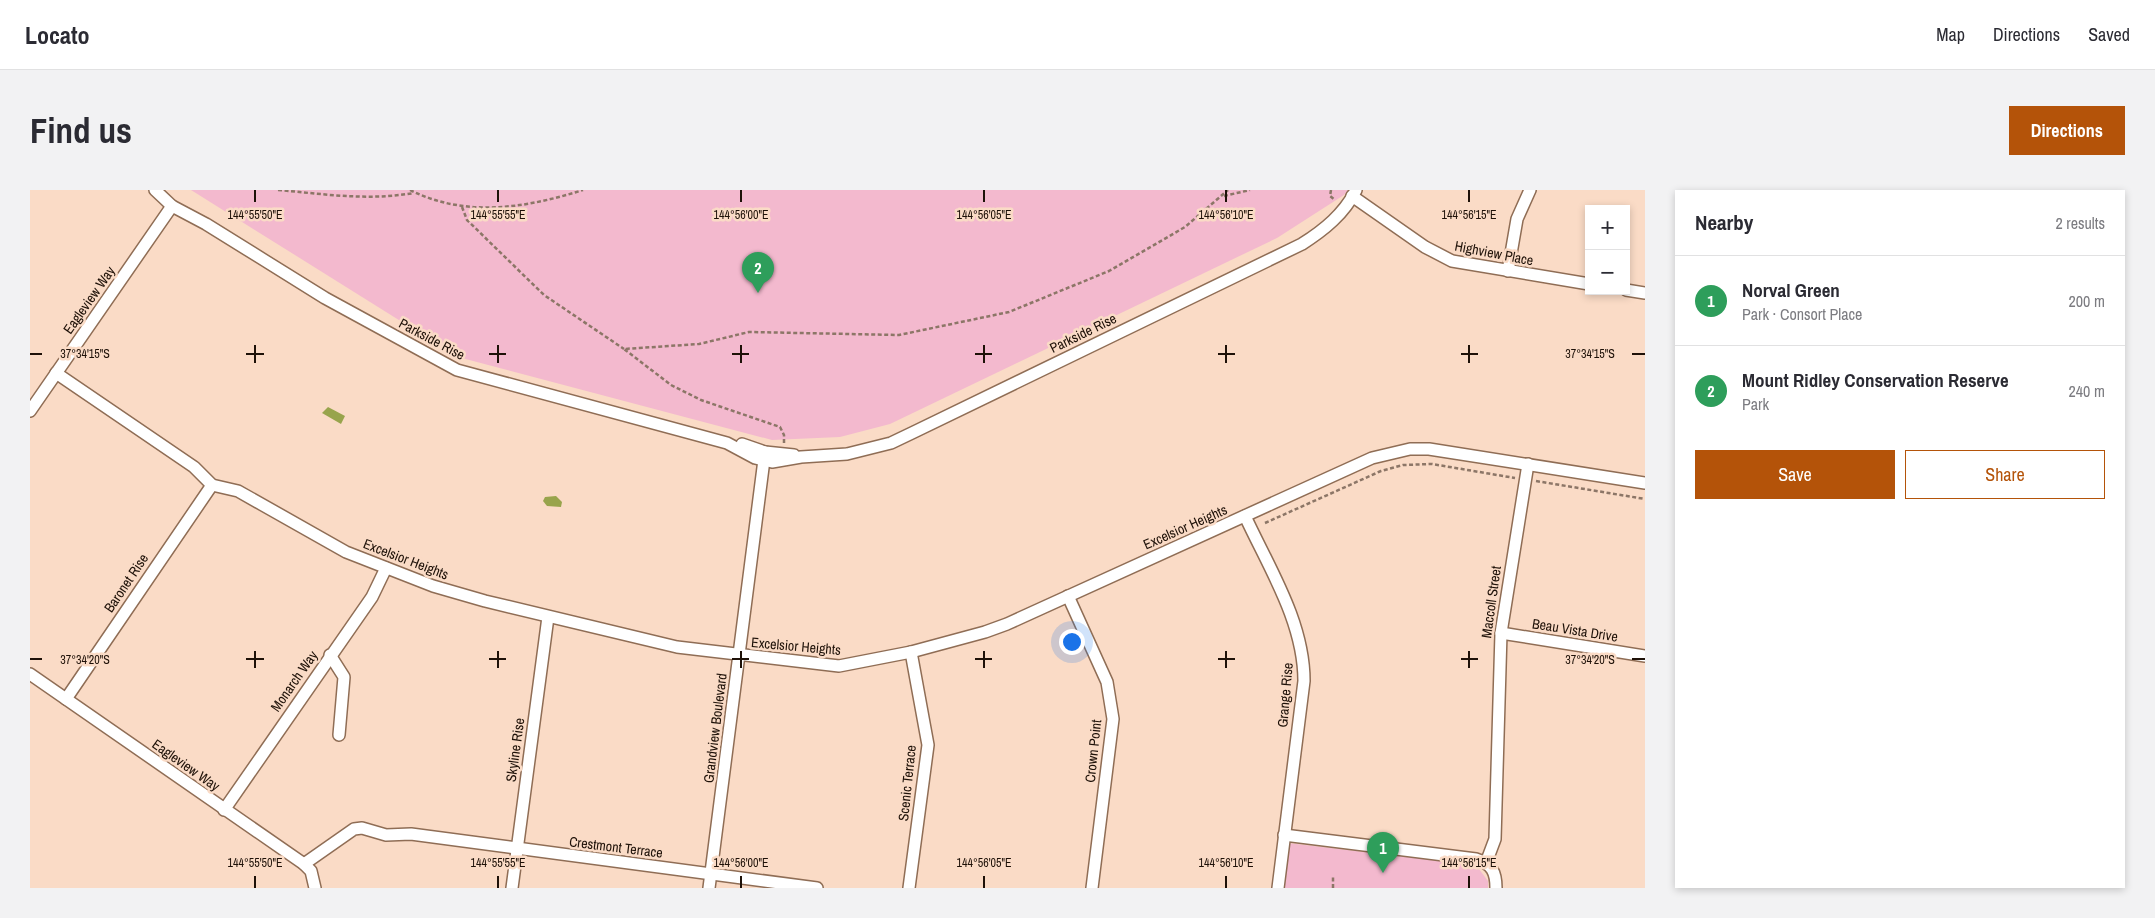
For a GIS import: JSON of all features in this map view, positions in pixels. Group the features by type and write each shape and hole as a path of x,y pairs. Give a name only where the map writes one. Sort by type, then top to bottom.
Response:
{"street":[{"name":"Parkside Rise","path":"155,190 172,206 206,224 325,298 457,370 728,443 746,445 765,457 847,454 891,442 914,432 1302,244 1328,226 1354,193"},
{"path":"1508,271 1517,219 1530,190"},
{"name":"Highview Place","path":"1354,193 1440,257 1452,261 1585,283"},
{"name":"Eagleview Way","path":"30,411 172,206"},
{"path":"1630,291 1645,294"},
{"name":"Excelsior Heights","path":"56,373 194,467 212,484 238,491 346,552 454,594 677,647 739,656 838,666 911,652 985,632 1372,458 1392,452 1429,449 1645,484"},
{"name":"Parkside Rise","path":"765,457 783,453 801,457"},
{"name":"Grandview Boulevard","path":"709,888 765,457"},
{"name":"Maccoll Street","path":"1486,863 1492,852 1496,831 1501,634 1528,464"},
{"name":"Baronet Rise","path":"66,699 212,484"},
{"name":"Grange Rise","path":"1245,516 1292,617 1302,649 1304,681 1278,888"},
{"name":"Monarch Way","path":"224,810 372,597 386,568"},
{"name":"Crown Point","path":"1068,596 1107,682 1113,719 1092,888"},
{"name":"Skyline Rise","path":"512,888 548,617"},
{"name":"Beau Vista Drive","path":"1501,634 1645,656"},
{"name":"Scenic Terrace","path":"909,888 928,745 911,652"},
{"path":"330,655 344,677 338,735"},
{"name":"Eagleview Way","path":"30,674 304,864"},
{"name":"Crestmont Terrace","path":"304,864 345,833 362,828 386,835 411,834 517,850 817,888"},
{"path":"1284,835 1476,859 1486,863 1494,871 1496,888"},
{"path":"304,864 311,871 315,888"}],"path":[{"path":"278,190 372,198 388,198 415,192"},
{"path":"410,190 462,208 479,209 515,206 583,190"},
{"path":"624,348 699,344 750,332 899,335 1009,312 1109,271 1185,227 1228,190"},
{"path":"1222,196 1250,190"},
{"path":"1331,190 1330,196 1335,200 1337,197"},
{"path":"462,208 467,220 544,295 624,348 671,384 700,400 780,427 784,435 783,453"},
{"path":"1265,523 1381,471 1403,465 1432,464 1645,499"},
{"path":"1333,877 1333,888"}],"shaded area":[{"path":"191,190 1348,190 1344,195 1277,238 890,424 840,437 772,440 458,357"},
{"path":"328,407 345,416 341,424 322,413"},
{"path":"556,496 562,502 561,507 547,506 543,501 545,497"},
{"path":"1288,843 1476,865 1488,881 1488,888 1283,888"}],"place":[{"name":"Mount Ridley Conservation Reserve","path":"758,293"},
{"name":"Norval Green","path":"1383,873"}]}
